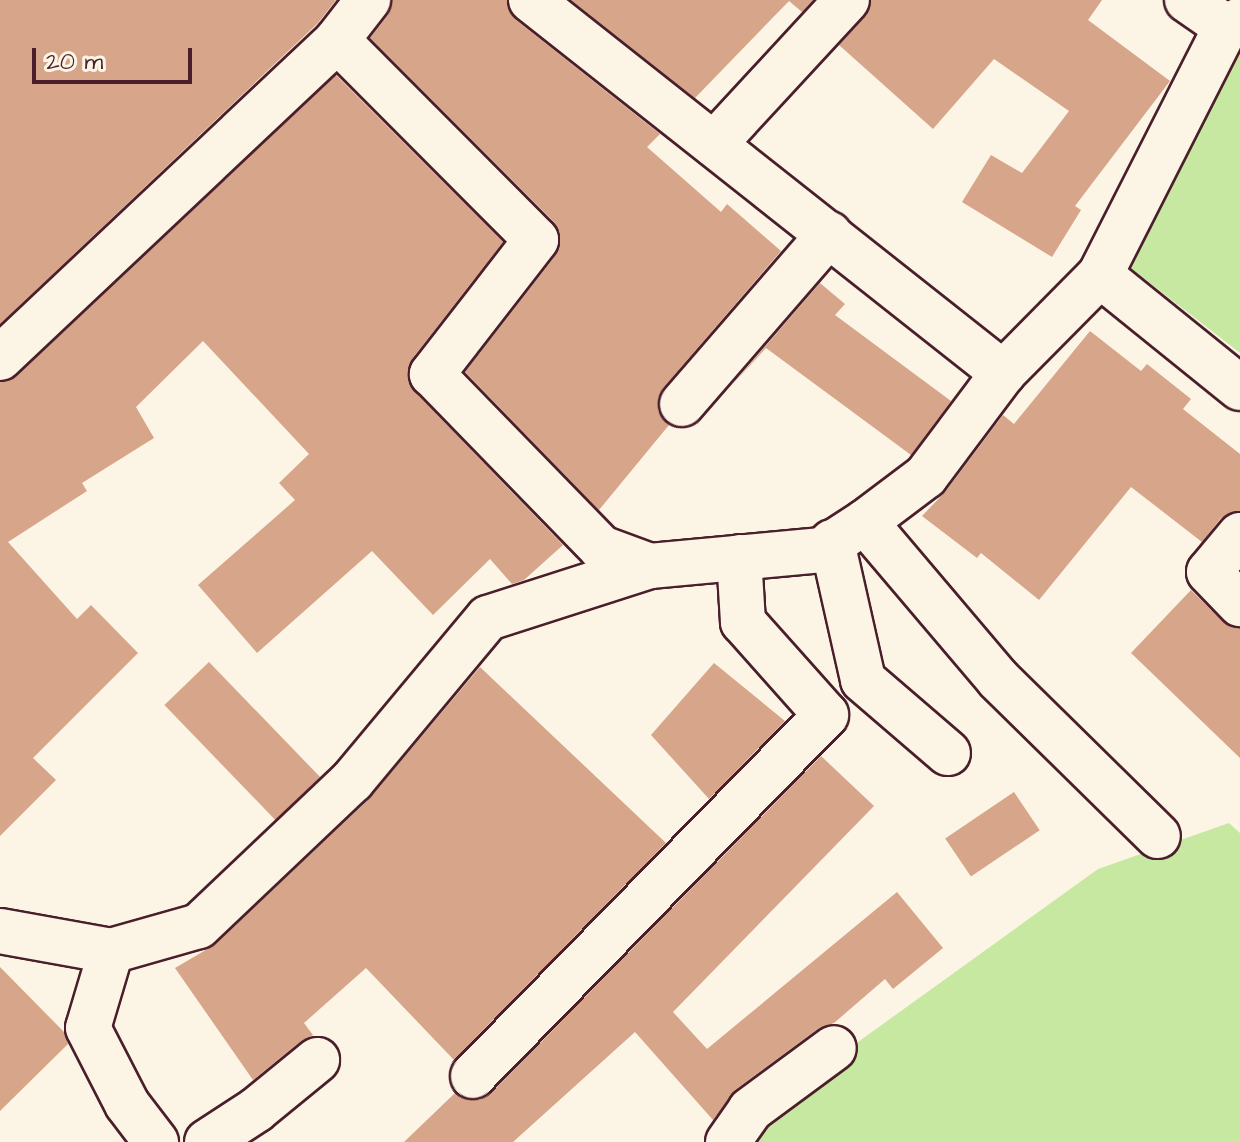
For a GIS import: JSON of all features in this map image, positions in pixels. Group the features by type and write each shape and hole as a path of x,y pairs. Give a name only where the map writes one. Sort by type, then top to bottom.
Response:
{"street":[{"path":"0,358 337,40 368,0"},
{"path":"531,0 1003,373"},
{"path":"714,144 847,0"},
{"path":"0,931 111,951 199,926 352,781 488,618 650,566 822,550 926,476 1003,373 1100,275 1233,24 1187,0"},
{"path":"337,40 536,240 432,374 601,548 650,566"},
{"path":"682,404 829,234"},
{"path":"1100,275 1240,388"},
{"path":"848,532 863,680 948,753"},
{"path":"848,532 1158,836"},
{"path":"1240,535 1209,572 1240,604"},
{"path":"473,1076 826,715 743,622 739,557"},
{"path":"111,951 88,1028 127,1104 156,1142"},
{"path":"728,1142 750,1110 834,1048"},
{"path":"207,1142 256,1110 317,1060"}],"green space":[{"path":"1240,31 1240,353 1123,262"},
{"path":"1229,823 1240,833 1240,1142 739,1142 754,1117 1098,869"}],"building":[{"path":"0,0 336,0 318,23 0,324"},
{"path":"392,0 507,0 516,20 660,134 647,147 721,212 727,204 781,251 663,388 658,399 658,411 669,425 599,510 465,372 556,255 560,233 554,222 370,38 388,15"},
{"path":"571,0 813,0 802,12 789,1 695,98"},
{"path":"871,0 1102,0 1088,20 1170,81 1075,206 1081,210 1052,257 962,202 991,155 1022,173 1069,111 994,59 933,129 839,45 866,16"},
{"path":"336,75 503,242 412,359 408,381 414,391 563,545 524,580 512,584 490,559 433,615 372,551 257,653 198,585 295,500 279,483 309,454 203,341 136,407 154,438 82,483 87,491 8,542 77,619 91,605 138,653 33,758 56,780 0,836 0,382 17,376"},
{"path":"820,283 845,304 835,315 951,401 911,455 766,348 732,385"},
{"path":"1090,331 1141,371 1147,364 1191,399 1183,409 1240,454 1240,511 1221,518 1202,542 1131,487 1039,600 981,553 977,558 922,516 946,491 1003,415 1014,424"},
{"path":"1191,590 1222,621 1240,628 1240,758 1131,653"},
{"path":"209,662 320,777 276,820 164,705"},
{"path":"714,663 785,721 709,799 651,735"},
{"path":"480,667 666,843 454,1060 366,968 304,1023 313,1035 253,1080 175,968 216,944 369,799"},
{"path":"821,756 874,806 673,1012 707,1049 897,892 943,948 893,989 885,979 834,1023 819,1028 735,1090 713,1120 635,1032 513,1142 404,1142 455,1093 468,1100 480,1100 491,1093"},
{"path":"1014,792 1040,830 971,877 945,838"},
{"path":"0,967 65,1033 68,1044 0,1111"}]}
